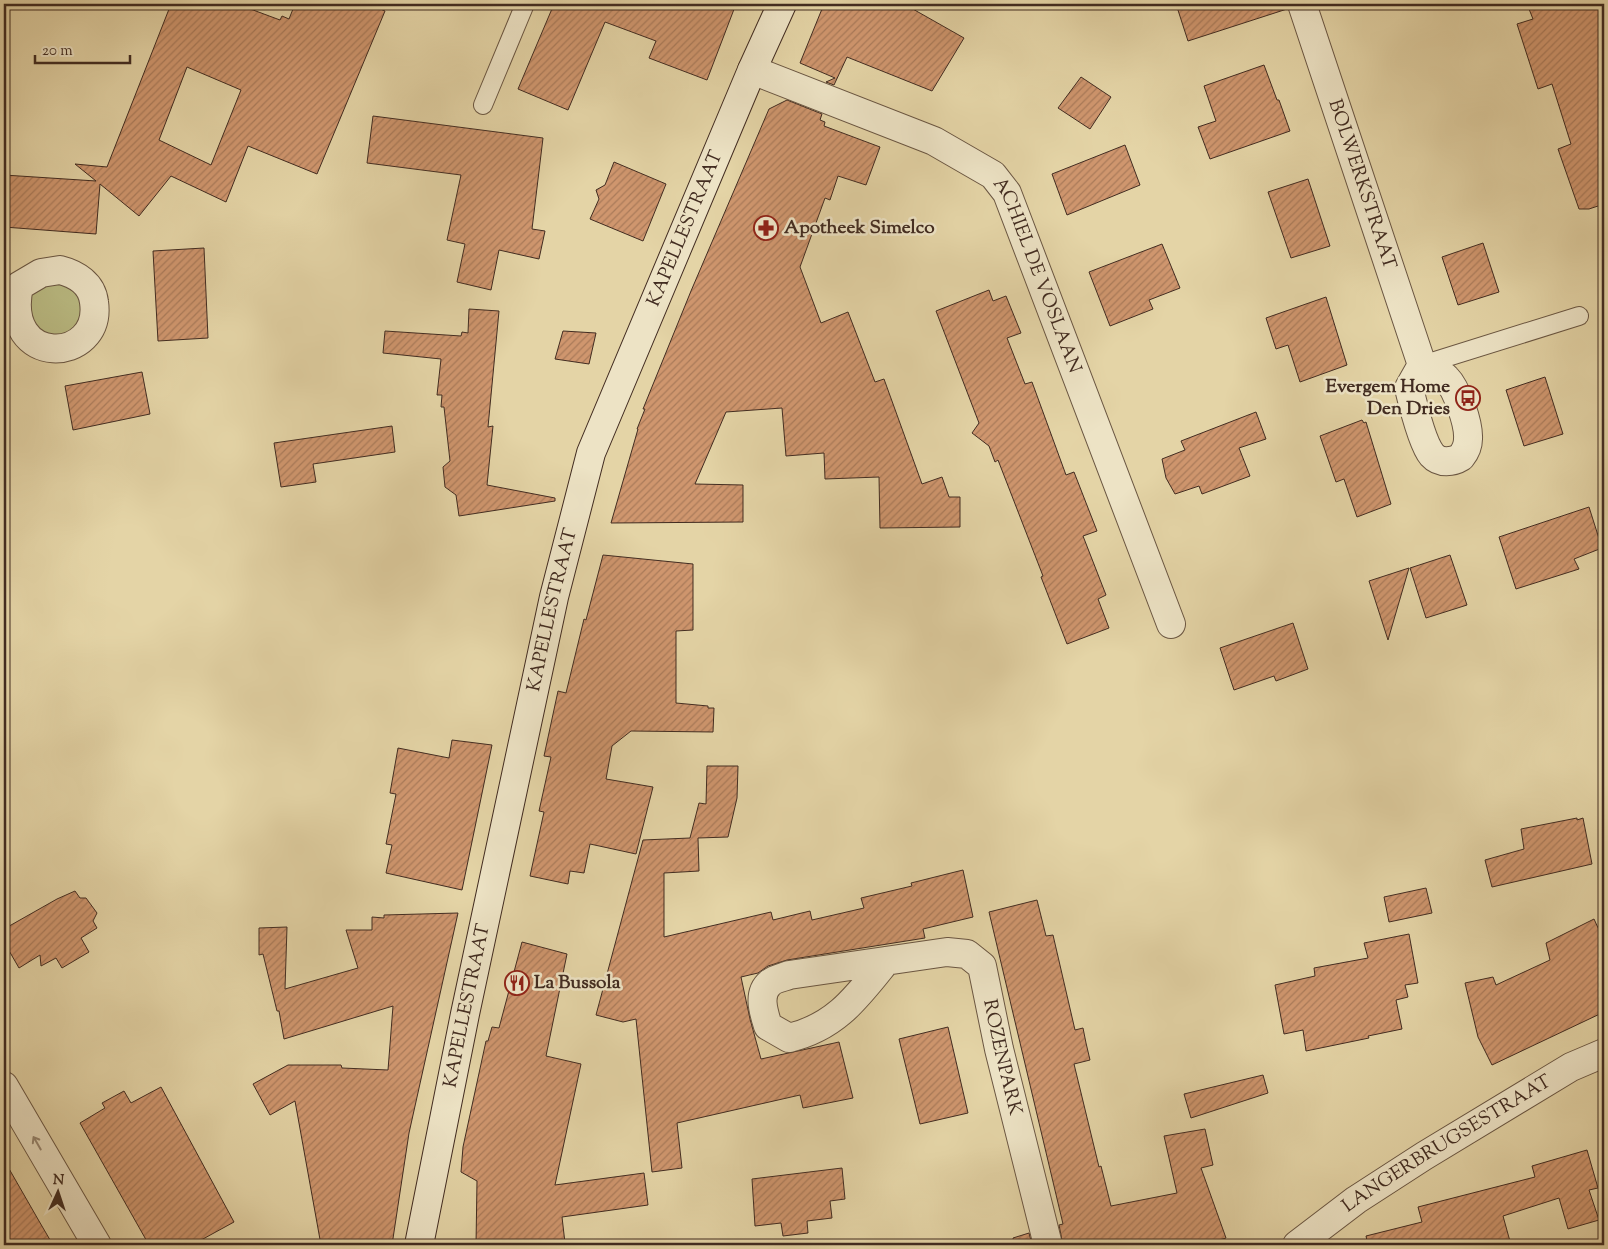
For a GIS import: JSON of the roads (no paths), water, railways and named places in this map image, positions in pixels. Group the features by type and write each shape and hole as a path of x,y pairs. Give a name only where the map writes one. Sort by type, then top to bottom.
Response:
{"street":[{"name":"KAPELLESTRAAT","path":"419,1245 467,1004 552,607 591,453 752,70 782,4"},
{"name":"BOLWERKSTRAAT","path":"1302,4 1422,365"},
{"name":"ACHIEL DE VOSLAAN","path":"752,70 934,141 993,175 1007,193 1171,624"},
{"name":"ROZENPARK","path":"886,961 947,952 968,954 982,966 999,1048 1048,1245"},
{"name":"LANGERBRUGSESTRAAT","path":"1297,1245 1356,1200 1424,1156 1572,1067 1604,1053"},
{"path":"4,1086 97,1245"}],"lane":[{"path":"483,105 525,4"},
{"name":"BOLWERKSTRAAT","path":"1422,365 1579,316"}],"place":[{"name":"Apotheek Simelco","path":"766,228"},
{"name":"Evergem Home Den Dries","path":"1468,398"},
{"name":"La Bussola","path":"517,983"}]}
